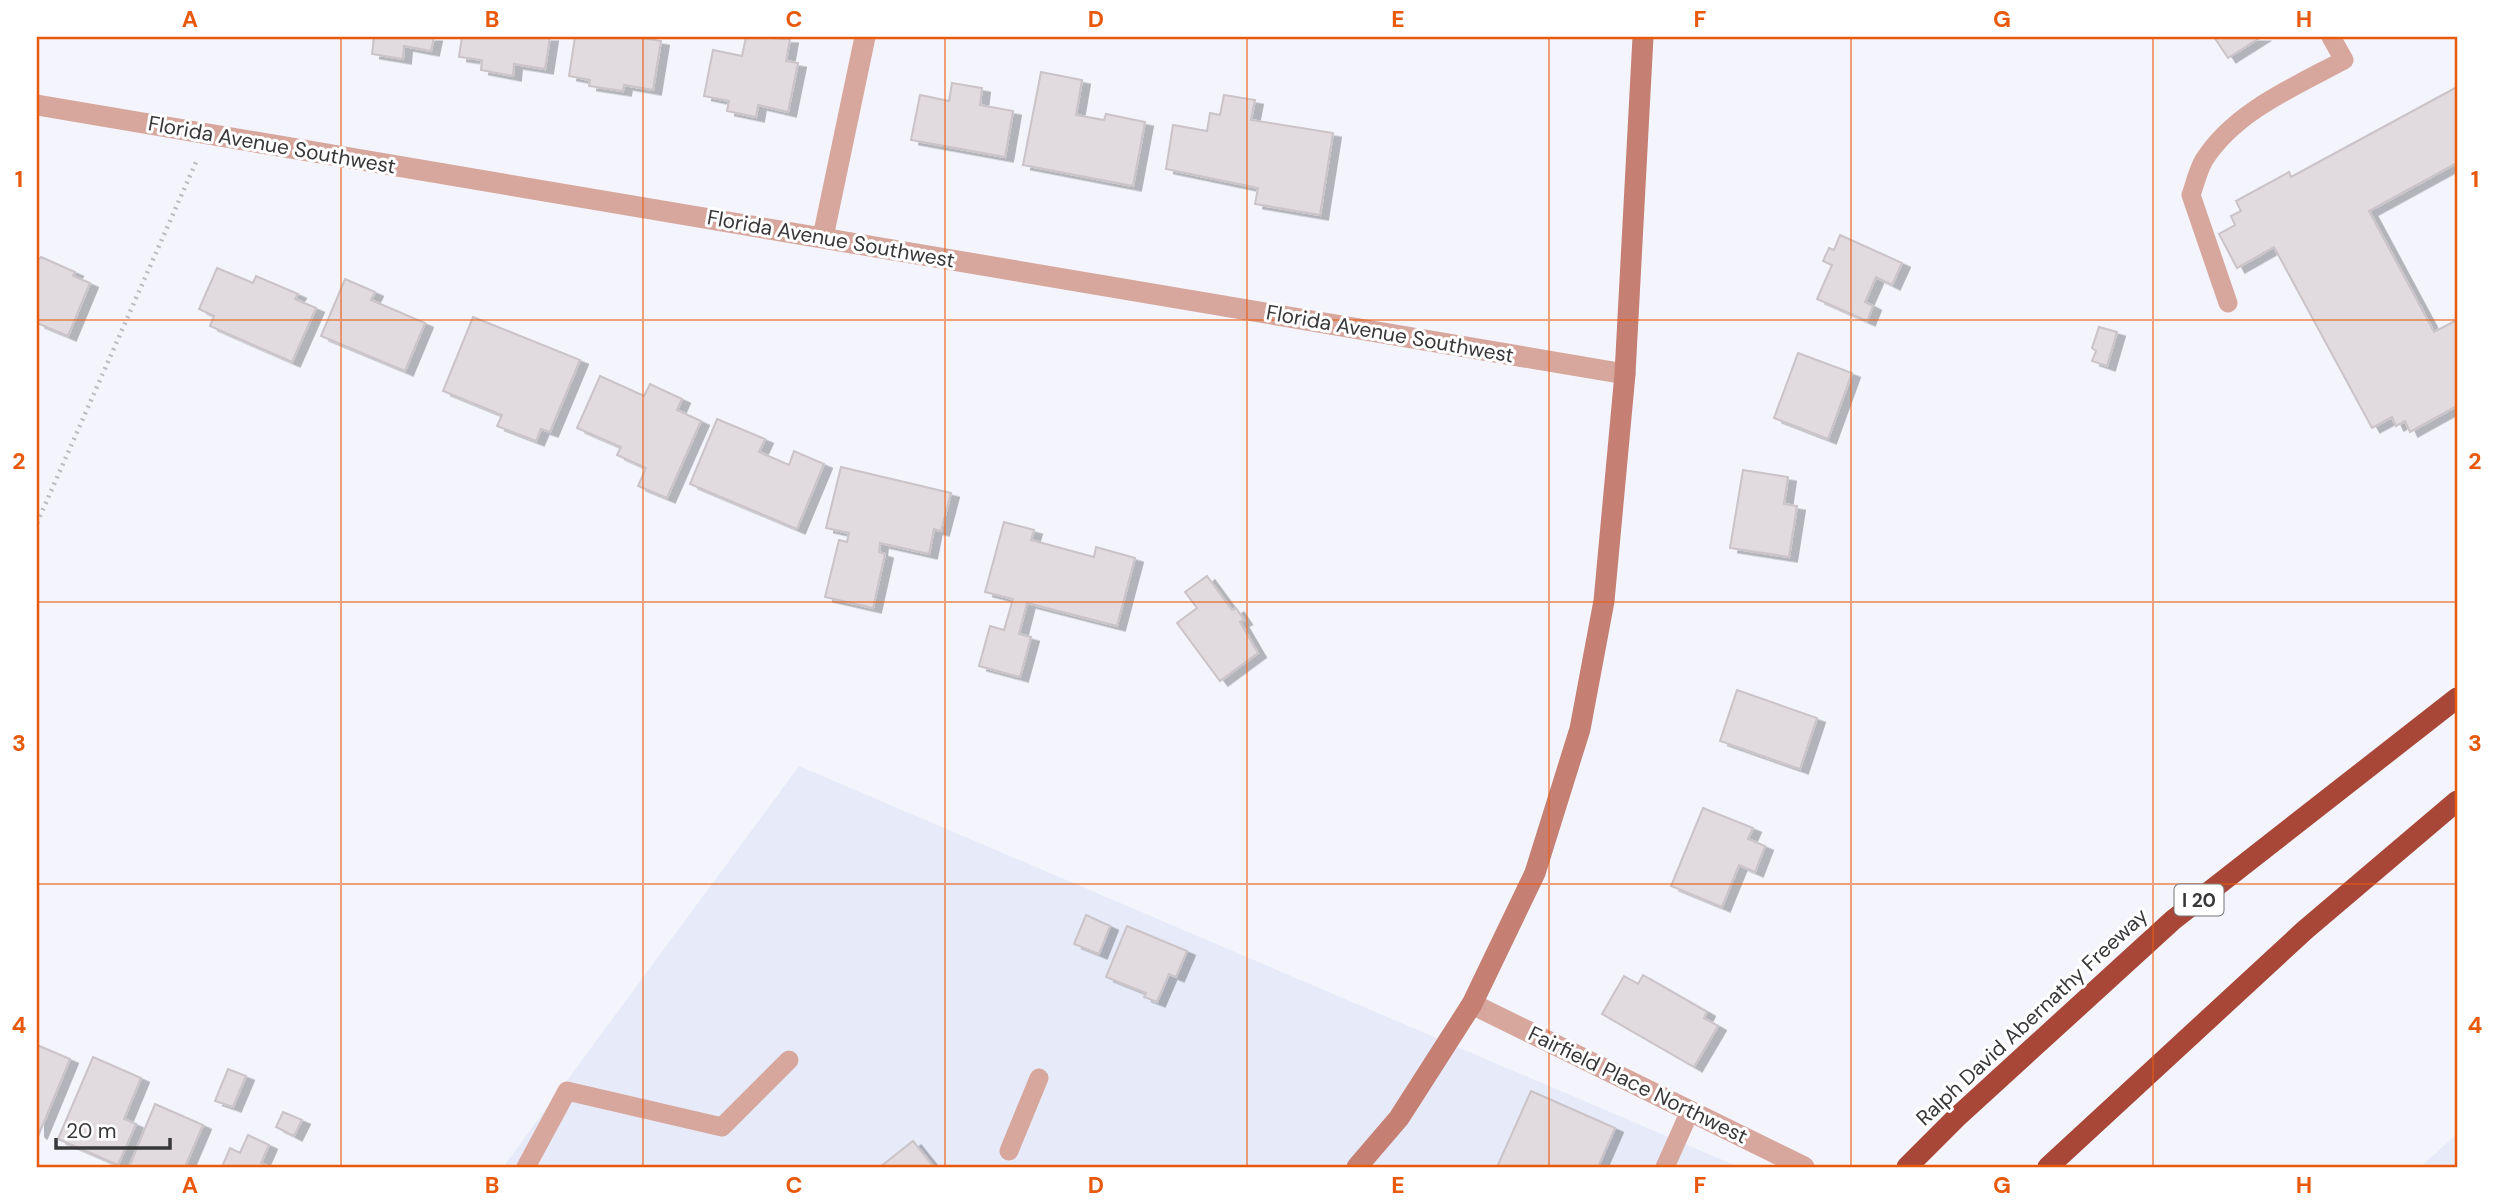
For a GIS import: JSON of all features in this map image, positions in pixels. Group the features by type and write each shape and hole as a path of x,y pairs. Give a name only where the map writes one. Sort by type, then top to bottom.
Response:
{"highway":[{"name":"Ralph David Abernathy Freeway","path":"1907,1167 1955,1118 2173,920 2457,698"},
{"path":"2051,1164 2305,930 2457,800"}],"main road":[{"path":"1357,1167 1398,1118 1472,1004 1535,873 1580,729 1604,601 1625,373 1643,37"}],"street":[{"path":"823,237 866,37"},
{"name":"Florida Avenue Southwest","path":"37,105 1625,373"},
{"name":"Fairfield Place Northwest","path":"1472,1004 1804,1167"}],"lane":[{"path":"2228,303 2191,195 2204,160 2232,127 2273,99 2344,60 2331,37"},
{"path":"526,1167 567,1091 722,1127 789,1060"},
{"path":"1009,1151 1040,1078"},
{"path":"1665,1167 1690,1111"}],"path":[{"path":"37,523 208,135"}],"shaded area":[{"path":"799,766 1739,1167 503,1167"},
{"path":"2457,1134 2457,1167 2420,1167"}],"building":[{"path":"364,37 434,37 431,51 404,46 403,59 372,54 374,38"},
{"path":"462,37 550,37 545,69 514,64 513,76 481,70 482,60 459,57"},
{"path":"575,37 635,37 661,41 653,90 624,85 623,91 589,86 590,80 569,76"},
{"path":"746,37 790,39 786,61 798,63 788,112 758,105 756,117 727,111 729,101 704,96 713,50 742,56"},
{"path":"2214,37 2261,37 2228,58"},
{"path":"1041,72 1082,80 1076,115 1104,120 1106,114 1145,122 1133,186 1023,165"},
{"path":"952,83 982,88 980,105 1013,111 1005,157 911,140 920,95 949,101"},
{"path":"2457,87 2457,163 2369,211 2434,332 2457,320 2457,406 2410,432 2405,421 2396,426 2392,417 2372,428 2274,247 2237,268 2219,234 2235,225 2231,216 2241,211 2236,201 2289,172 2291,177"},
{"path":"1224,95 1255,100 1251,120 1333,133 1320,215 1255,204 1258,188 1166,169 1173,125 1207,131 1210,113 1220,115"},
{"path":"1840,235 1902,263 1892,285 1876,277 1865,302 1873,306 1867,321 1817,299 1832,265 1823,261 1829,248 1834,250"},
{"path":"41,257 75,272 73,276 90,283 68,336 37,323 37,261"},
{"path":"217,268 253,283 256,276 298,294 295,299 316,308 292,362 210,326 214,316 199,309"},
{"path":"345,279 375,292 371,300 425,323 405,371 321,336"},
{"path":"473,317 580,360 550,432 541,429 536,441 497,426 502,415 443,391"},
{"path":"2099,327 2117,332 2107,366 2092,361 2096,351 2092,348"},
{"path":"1798,353 1852,373 1828,439 1774,418"},
{"path":"600,376 644,396 650,384 682,399 677,410 701,421 667,498 638,486 646,468 617,455 621,447 577,428"},
{"path":"717,419 765,439 759,452 789,465 794,451 824,464 797,529 690,484"},
{"path":"841,467 951,493 941,531 934,529 929,554 880,543 879,552 885,554 873,608 825,597 839,540 847,542 849,533 826,528"},
{"path":"1743,470 1788,477 1784,504 1797,506 1789,557 1730,548"},
{"path":"1004,522 1034,530 1031,540 1094,557 1096,547 1135,558 1117,626 1027,603 1019,634 1031,637 1020,677 979,666 990,626 1004,630 1013,599 985,592"},
{"path":"1207,576 1232,610 1236,608 1244,620 1240,622 1258,653 1220,681 1177,623 1197,608 1185,592"},
{"path":"1737,690 1817,718 1800,769 1720,741"},
{"path":"1703,808 1753,828 1748,839 1765,846 1755,872 1739,865 1722,907 1671,886"},
{"path":"1086,915 1110,926 1099,954 1074,944"},
{"path":"1127,926 1187,951 1176,977 1169,974 1157,1002 1144,997 1146,993 1106,977"},
{"path":"1643,975 1707,1012 1704,1018 1718,1026 1694,1067 1602,1014 1624,976 1638,984"},
{"path":"37,1045 70,1059 39,1134 37,1132"},
{"path":"93,1057 141,1078 124,1119 136,1124 118,1165 58,1139"},
{"path":"228,1069 246,1076 233,1107 215,1101"},
{"path":"1531,1091 1615,1128 1598,1167 1497,1167"},
{"path":"155,1104 203,1125 185,1167 129,1167"},
{"path":"283,1112 302,1120 294,1136 276,1127"},
{"path":"248,1135 269,1145 261,1163 270,1167 222,1167 230,1148 240,1153"},
{"path":"913,1141 934,1167 880,1167"}]}
